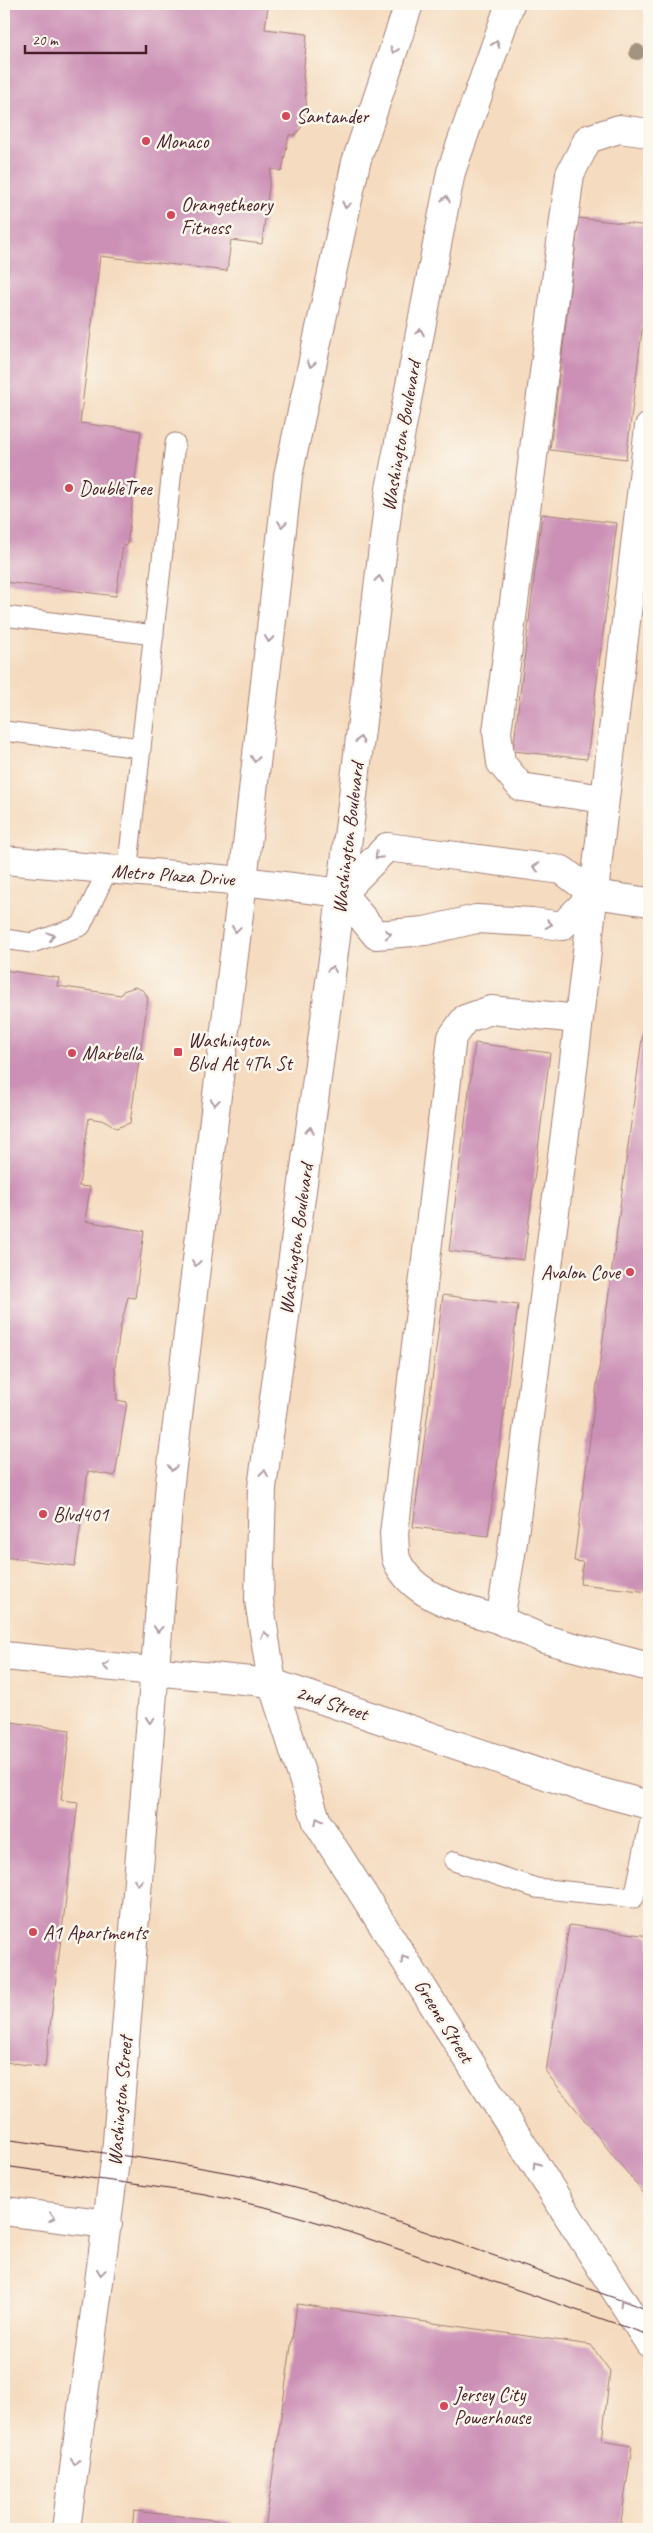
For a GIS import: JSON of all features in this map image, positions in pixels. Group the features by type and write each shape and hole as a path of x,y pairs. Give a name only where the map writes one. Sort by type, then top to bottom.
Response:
{"street":[{"path":"154,1671 170,1482 243,881 288,476 356,162 409,4"},
{"name":"Washington Boulevard","path":"272,1683 260,1600 262,1488 342,893 390,489 451,172 510,4"},
{"path":"604,799 521,787 501,763 497,732 570,174 588,139 619,129 649,132"},
{"path":"500,1620 513,1542 594,894 649,427"},
{"path":"594,894 562,926 532,922 476,919 425,931 376,935 342,893 387,847 562,870 594,894 649,902"},
{"name":"Metro Plaza Drive","path":"4,860 117,872 243,881 342,893"},
{"path":"578,1020 491,1010 465,1019 452,1037 394,1534 397,1561 411,1582 446,1602 500,1620 544,1640 649,1666"},
{"name":"2nd Street","path":"4,1656 272,1683 578,1786 649,1805"},
{"name":"Washington Street","path":"66,2529 116,2154 154,1671"},
{"name":"Greene Street","path":"272,1683 317,1822 649,2343"},
{"path":"4,2211 108,2224"}],"lane":[{"path":"4,939 32,943 81,926 117,872 141,748 175,443"},
{"path":"4,616 154,635"},
{"path":"4,731 141,748"},
{"path":"454,1860 536,1888 642,1899 649,1825"}],"building":[{"name":"Monaco","path":"4,4 252,4 268,6 265,29 307,34 303,75 307,108 301,128 295,135 289,135 282,171 271,169 262,244 231,240 227,271 100,256 80,423 141,431 127,546 123,545 116,596 4,582 4,308 9,262 4,261"},
{"path":"579,218 649,226 649,274 626,459 550,450"},
{"path":"542,514 617,523 587,759 513,751"},
{"path":"4,970 59,978 57,986 121,995 123,991 135,987 144,991 148,998 130,1123 116,1128 106,1121 89,1118 79,1186 90,1187 85,1221 144,1231 135,1298 128,1297 120,1329 115,1367 117,1400 127,1402 115,1476 88,1471 75,1566 4,1557"},
{"name":"Avalon Cove","path":"648,992 649,1592 580,1584 583,1562 574,1561"},
{"path":"475,1043 550,1053 524,1260 449,1251"},
{"path":"443,1295 518,1305 488,1536 413,1527"},
{"name":"A1 Apartments","path":"4,1721 70,1730 61,1800 78,1802 45,2067 4,2062"},
{"path":"569,1925 649,1936 649,2200 546,2072"},
{"name":"Jersey City Powerhouse","path":"297,2304 591,2345 610,2371 602,2441 632,2446 620,2529 265,2529"},
{"path":"134,2511 233,2522 232,2529 132,2529"}],"tram line":[{"path":"4,2139 169,2162 252,2177 318,2194 649,2310"},
{"path":"4,2166 205,2194 269,2208 337,2228 649,2335"}],"place":[{"name":"Santander","path":"286,116"},
{"name":"Monaco","path":"146,141"},
{"name":"Orangetheory Fitness","path":"171,215"},
{"name":"DoubleTree","path":"69,488"},
{"name":"Washington Blvd At 4Th St","path":"178,1052"},
{"name":"Marbella","path":"72,1053"},
{"name":"Avalon Cove","path":"630,1272"},
{"name":"Blvd401","path":"43,1514"},
{"name":"A1 Apartments","path":"33,1932"},
{"name":"Jersey City Powerhouse","path":"444,2406"}]}
